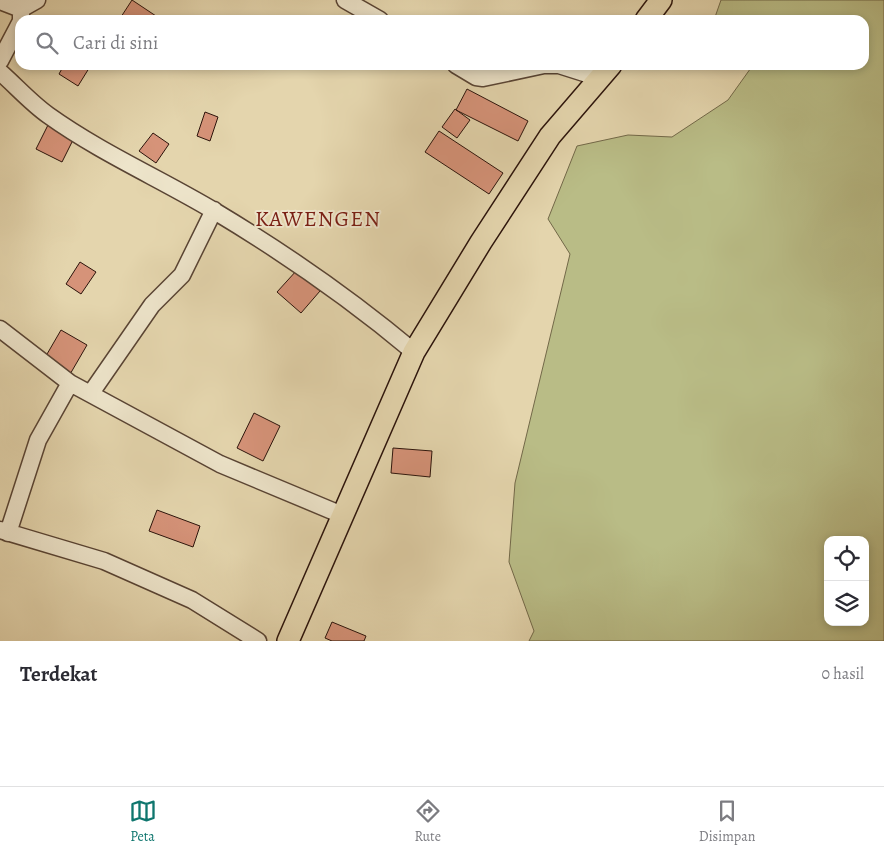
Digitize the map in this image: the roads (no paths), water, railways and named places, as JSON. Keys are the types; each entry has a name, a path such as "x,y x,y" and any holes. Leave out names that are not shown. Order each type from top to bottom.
{"main road":[{"path":"650,15 661,0"},
{"path":"288,641 414,352 481,242 550,136 605,72"}],"street":[{"path":"23,15 37,0"},
{"path":"345,0 371,15"},
{"path":"0,1 18,15"},
{"path":"0,61 15,30"},
{"path":"464,70 476,77 483,78 521,70"},
{"path":"592,70 605,72"},
{"path":"0,72 46,114 158,181 214,210 291,258 365,311 414,352"},
{"path":"91,393 152,305 182,275 214,210"},
{"path":"0,329 70,383 220,464 342,515"},
{"path":"70,383 38,440 4,531 104,561 192,600 258,641"}],"district":[{"name":"KAWENGEN","path":"318,218"}]}
